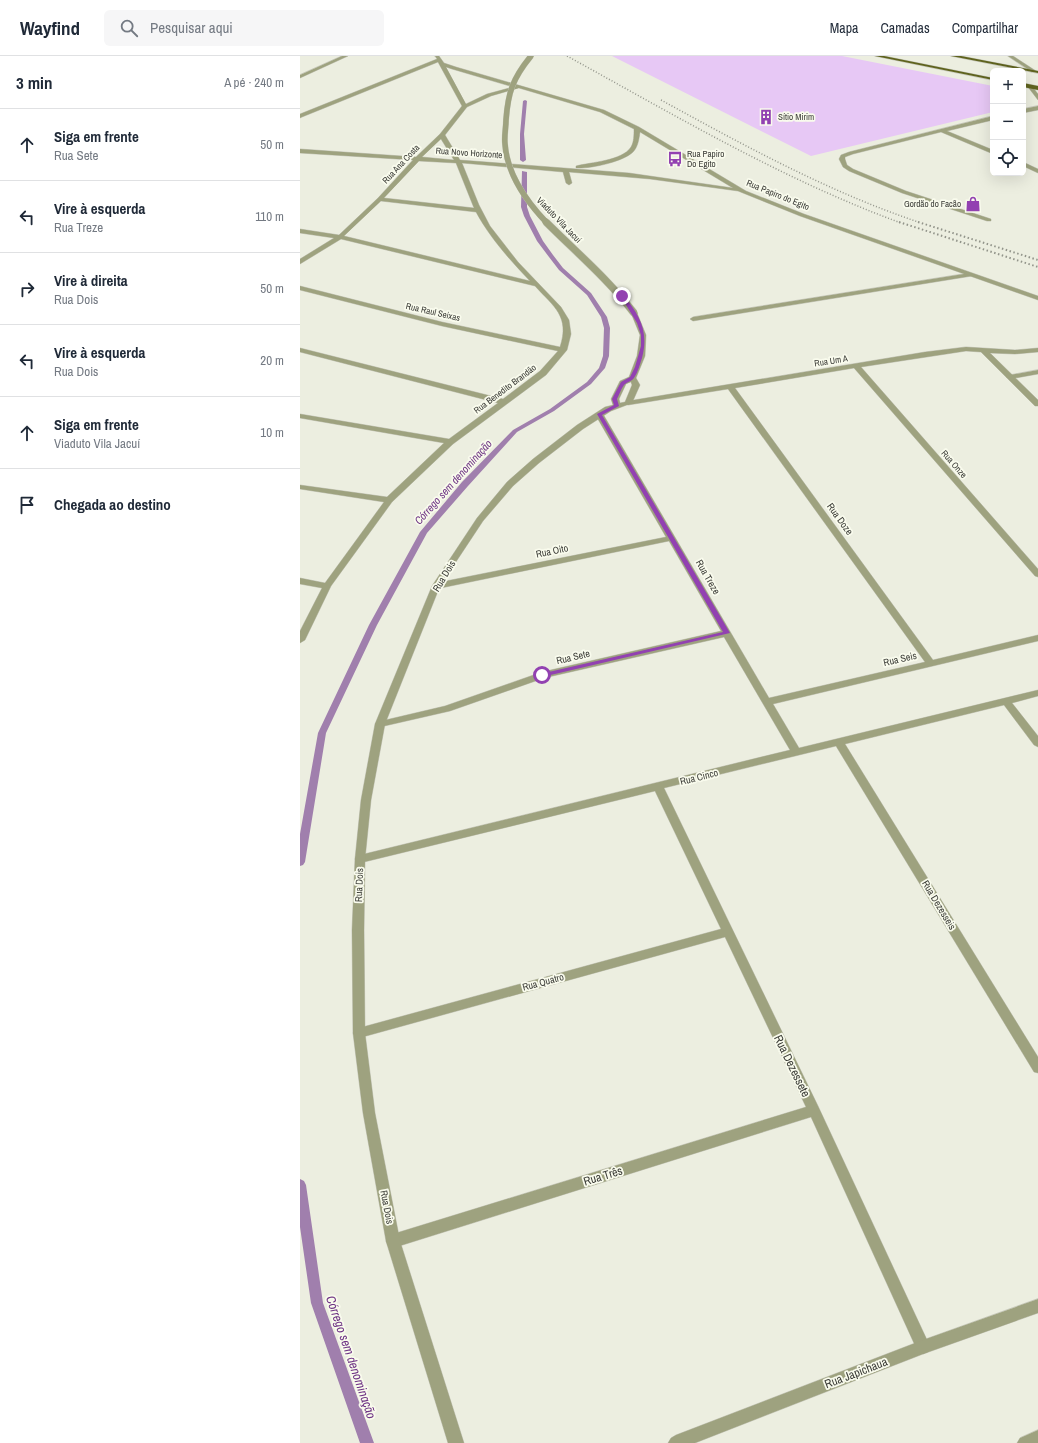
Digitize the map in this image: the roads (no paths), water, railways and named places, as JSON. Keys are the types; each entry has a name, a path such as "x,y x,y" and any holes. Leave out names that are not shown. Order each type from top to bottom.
{"main road":[{"path":"877,56 990,79"},
{"path":"953,56 1036,72"},
{"path":"1026,86 1038,88"}],"street":[{"path":"300,77 346,56"},
{"name":"Viaduto Vila Jacuí","path":"531,56 515,78 509,92 505,142 511,170 517,184 531,205 613,286 634,313 642,329 644,341 641,356 632,378"},
{"path":"1010,56 1036,72"},
{"path":"300,116 439,60 465,106"},
{"name":"Rua Papiro do Egito","path":"439,60 520,87 602,111 637,128 744,192 802,215 1038,298"},
{"name":"Rua Ana Costa","path":"300,262 340,237 380,199 417,158 442,135 465,106 489,95 520,87"},
{"path":"1031,87 1038,98"},
{"path":"1026,110 1038,108"},
{"path":"989,220 912,194 851,170 842,162 842,159 844,156 851,153 990,119"},
{"name":"Rua Novo Horizonte","path":"565,170 609,161 626,155 635,146 637,140 637,128"},
{"path":"943,130 990,151"},
{"name":"Rua Benedito Brandão","path":"300,640 327,586 389,500 450,442 543,373 563,350 568,334 566,320 559,308 499,243 478,210 458,160 442,135"},
{"path":"300,157 302,151"},
{"name":"Rua Novo Horizonte","path":"302,151 458,160 675,180 744,192"},
{"path":"1026,165 1038,171"},
{"path":"565,170 569,183"},
{"path":"380,199 478,210"},
{"path":"300,231 340,237 538,285"},
{"path":"693,319 970,275"},
{"name":"Rua Raul Seixas","path":"300,288 442,324 563,350"},
{"path":"300,350 504,402"},
{"name":"Rua Um A","path":"622,404 953,350 1015,352 1038,350"},
{"path":"984,351 1038,404"},
{"name":"Rua Onze","path":"856,366 1038,574"},
{"path":"1010,377 1038,372"},
{"path":"632,378 636,385 622,404 615,399 623,383 632,378"},
{"name":"Rua Doze","path":"731,387 931,664"},
{"name":"Rua Dois","path":"456,1443 393,1241 369,1113 359,1033 358,930 360,859 366,800 380,724 436,586 480,520 510,484 563,439 599,414 622,404"},
{"name":"Rua Treze","path":"599,414 796,752"},
{"path":"300,416 450,442"},
{"path":"300,487 389,500"},
{"name":"Rua Oito","path":"436,586 672,538"},
{"path":"300,582 327,586"},
{"name":"Rua Sete","path":"380,724 447,709 542,675 727,633"},
{"name":"Rua Seis","path":"767,702 1038,638"},
{"name":"Rua Cinco","path":"360,859 1038,693"},
{"path":"1006,701 1038,743"},
{"name":"Rua Dezesseis","path":"839,742 1038,1068"},
{"name":"Rua Dezessete","path":"658,787 814,1110 923,1347"},
{"name":"Rua Quatro","path":"359,1033 727,932"},
{"name":"Rua Três","path":"393,1241 814,1110"},
{"name":"Rua Japichaua","path":"676,1443 923,1347 1038,1306"},
{"path":"1025,1443 1038,1438"}],"waterway":[{"name":"Córrego sem denominação","path":"523,160 522,134 525,101"},
{"name":"Córrego sem denominação","path":"300,862 322,733 373,625 424,532 465,484 515,431 552,410 589,383 602,368 606,356 607,328 604,317 589,294 561,269 551,256 540,241 527,216 524,207 524,172"},
{"name":"Córrego sem denominação","path":"300,1185 317,1303 367,1443"}],"railway":[{"path":"567,56 731,146 815,187 901,223"},
{"path":"661,100 756,151 820,183 887,211 920,223"},
{"path":"899,222 1038,267"},
{"path":"920,223 1038,260"}],"place":[{"name":"Sítio Mirim","path":"766,117"},
{"name":"Rua Papiro Do Egito","path":"675,159"},
{"name":"Gordão do Facão","path":"973,204"}]}
